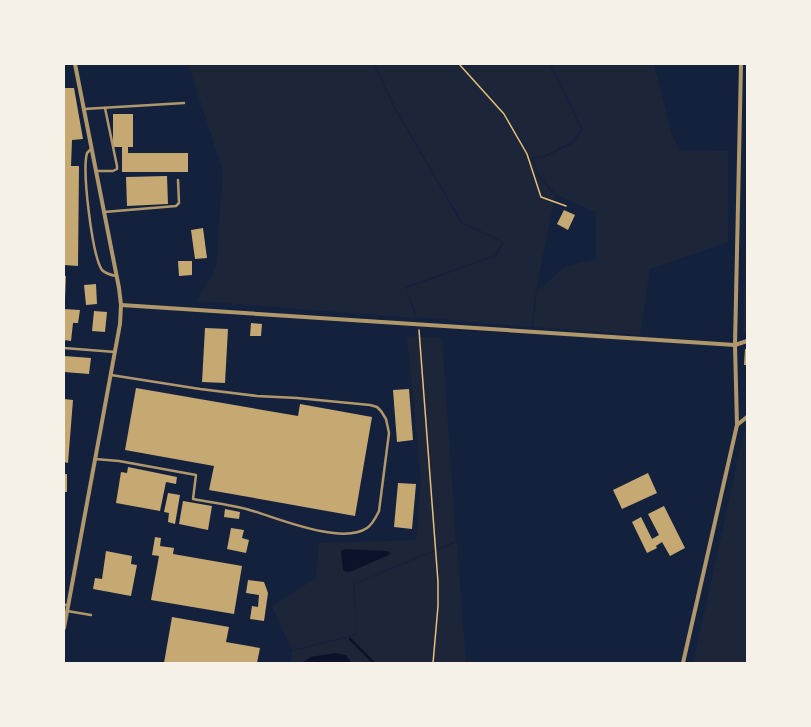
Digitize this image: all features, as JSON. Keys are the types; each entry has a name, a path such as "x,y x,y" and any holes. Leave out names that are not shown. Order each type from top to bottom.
{"street":[{"path":"64,628 67,611 66,605 120,324 121,305 117,276 75,64"},
{"path":"683,663 737,425 735,345 741,64"},
{"path":"121,305 735,345 747,341"},
{"path":"737,425 747,417"}],"lane":[{"path":"84,109 184,103"},
{"path":"96,171 113,171 117,169 105,108"},
{"path":"92,149 87,153 85,165 90,219 98,262 105,273 117,276"},
{"path":"104,212 176,206 179,203 178,180"},
{"path":"64,348 115,352"},
{"path":"95,459 119,461 196,475 193,499 251,510 300,526 346,535 367,528 374,521 379,511 381,500 389,434 386,419 377,407 304,398 257,396 110,375"},
{"path":"67,611 91,615"}],"path":[{"path":"459,64 504,114 527,154 541,197 566,206"},
{"path":"419,324 438,582 438,606 433,663"}],"shaded area":[{"path":"188,64 374,64 393,106 461,223 502,242 495,255 405,287 416,318 197,301 216,268 223,171"},
{"path":"375,64 550,65 581,129 571,142 544,156 531,158 537,175 555,196 536,290 531,327 417,317 406,288 496,256 504,242 462,222 394,105"},
{"path":"551,64 654,64 672,135 680,150 728,151 728,242 650,269 640,335 533,327 537,291 566,266 596,259 596,212 557,195 539,175 533,159 545,157 572,144 583,130"},
{"path":"747,215 747,333 743,334"},
{"path":"407,336 442,338 456,541 353,584 357,634 292,650 272,606 316,578 319,543 416,540 421,481"},
{"path":"747,429 747,663 693,663 744,432"},
{"path":"457,542 466,663 291,663 292,651 357,635 354,584"},
{"path":"344,549 388,551 390,553 389,555 352,571 346,572 343,570 341,551"},
{"path":"335,653 346,655 352,663 301,663 311,657"}],"building":[{"path":"64,88 74,88 83,139 72,140 71,166 79,166 78,266 64,265"},
{"path":"113,114 133,114 133,147 128,147 128,153 188,153 188,172 122,172 122,147 113,147"},
{"path":"167,176 168,204 127,206 126,177"},
{"path":"564,210 575,215 568,230 557,224"},
{"path":"203,228 207,258 195,259 191,230"},
{"path":"178,261 192,261 192,275 179,276"},
{"path":"64,276 66,276 65,299 64,299"},
{"path":"96,284 97,304 86,305 84,285"},
{"path":"64,309 80,310 78,323 73,323 71,341 64,340"},
{"path":"94,311 107,312 105,332 92,331"},
{"path":"251,323 262,324 261,336 250,336"},
{"path":"205,328 228,329 225,383 202,382"},
{"path":"745,349 747,349 747,365 744,365"},
{"path":"64,356 91,358 89,374 64,372"},
{"path":"136,388 298,416 300,404 372,417 355,516 209,490 214,466 125,450"},
{"path":"409,389 413,440 397,442 393,390"},
{"path":"64,399 73,400 68,463 64,462"},
{"path":"128,467 177,477 176,484 166,482 160,511 116,503 121,472 127,473"},
{"path":"648,473 657,493 622,509 613,490"},
{"path":"64,474 67,474 67,492 64,492"},
{"path":"398,483 416,484 412,529 394,527"},
{"path":"168,493 180,495 175,524 168,522 169,513 164,512"},
{"path":"183,501 212,506 208,530 179,524"},
{"path":"664,506 685,548 670,556 662,542 656,546 657,548 647,553 632,522 641,517 652,539 659,535 648,514"},
{"path":"225,509 240,512 239,519 224,517"},
{"path":"231,528 244,530 242,538 249,540 246,553 227,549"},
{"path":"155,537 161,538 160,546 174,548 173,554 242,566 234,614 151,600 159,556 152,555"},
{"path":"106,551 132,556 131,564 137,565 131,596 93,589 95,578 102,579"},
{"path":"248,580 264,582 268,593 264,621 250,619 252,606 258,607 259,595 246,593"},
{"path":"172,617 229,627 226,642 260,648 257,663 164,663"}],"waterway":[{"path":"350,639 374,663"}]}
